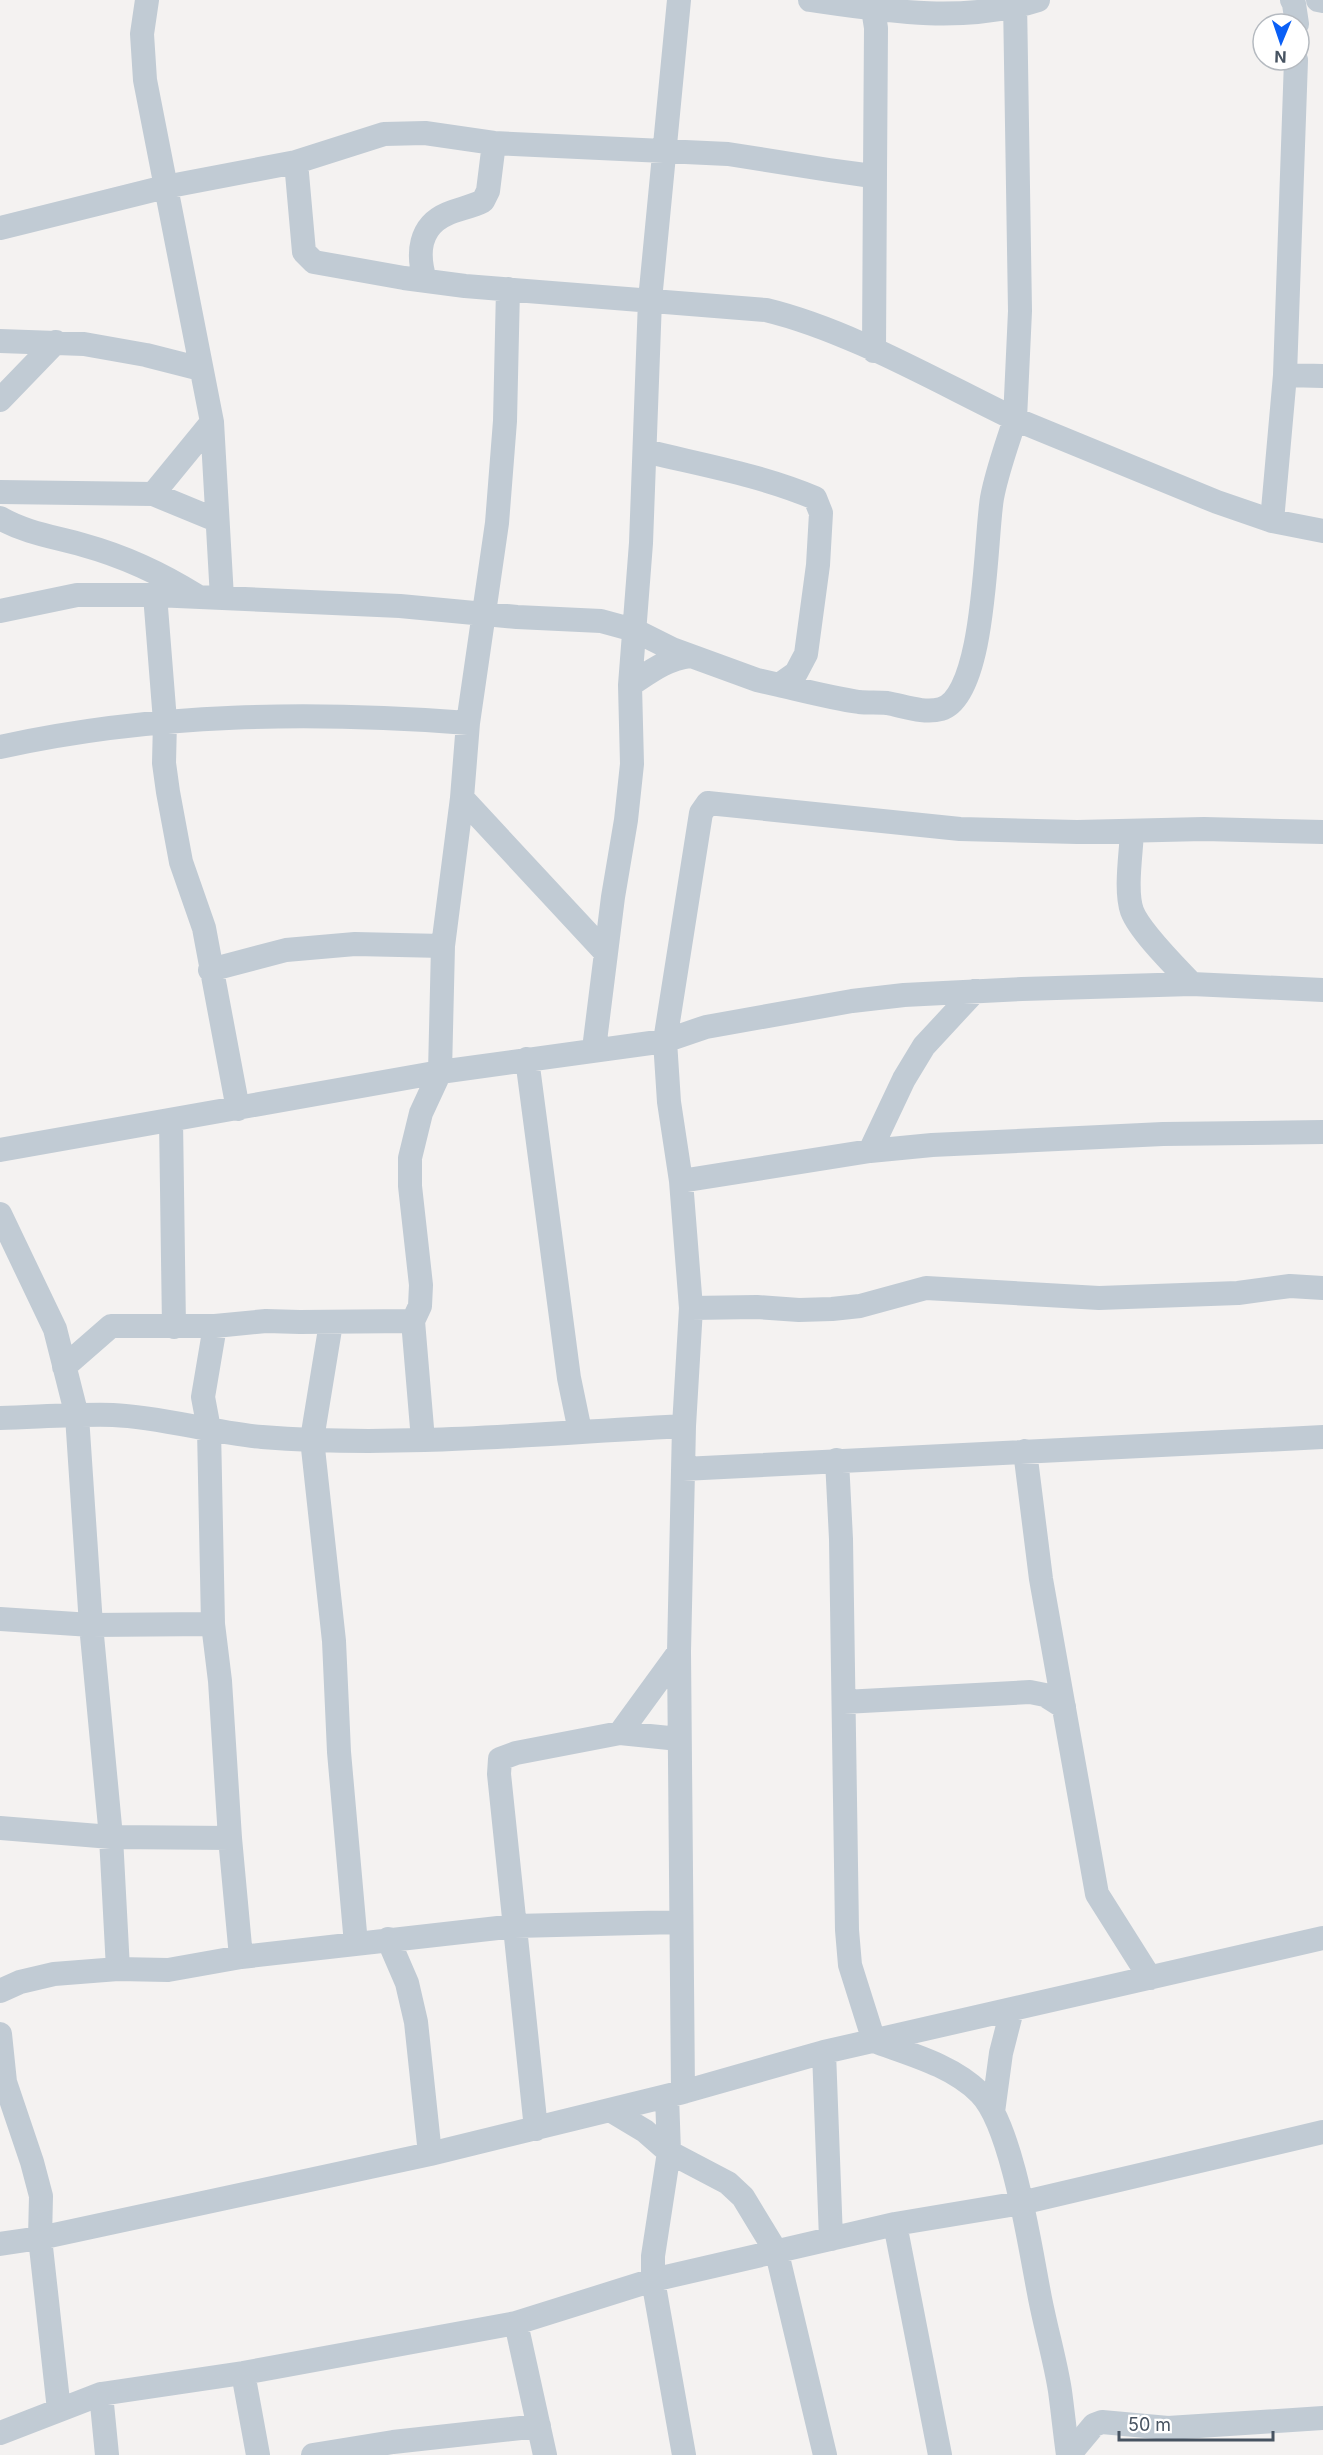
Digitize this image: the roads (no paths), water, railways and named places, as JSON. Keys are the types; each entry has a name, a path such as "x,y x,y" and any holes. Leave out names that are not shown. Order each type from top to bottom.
{"street":[{"path":"147,0 142,34 145,80 212,422 222,598"},
{"path":"594,1049 632,764 630,685 645,451 650,300 680,0"},
{"path":"810,0 910,13 948,6 1015,4 1038,0"},
{"path":"1318,0 1323,1"},
{"path":"0,611 77,595 155,595 400,606 601,621 634,630 690,656 757,680 852,700 880,702 930,711 943,709 953,703 967,678 986,580 992,496 1015,419 1020,289 1015,4"},
{"path":"873,9 876,36 874,351"},
{"path":"1272,521 1285,375 1296,72"},
{"path":"0,228 165,187 296,162 384,134 425,133 494,142 728,154 865,175 875,173"},
{"path":"425,280 419,263 420,246 427,230 445,214 483,201 488,191 494,142"},
{"path":"296,162 304,252 314,262 404,279 766,310 793,317 874,351 1015,419 1217,502 1272,521 1323,531"},
{"path":"423,1440 413,1321 420,1306 422,1285 410,1186 410,1158 421,1113 440,1072 443,946 462,798 468,723 497,523 505,422 508,289"},
{"path":"0,340 84,344 126,351 201,369"},
{"path":"0,400 56,342"},
{"path":"1285,375 1323,376"},
{"path":"153,494 212,422"},
{"path":"645,451 795,489 815,498 821,513 818,565 806,654 796,674 778,685"},
{"path":"0,492 153,494 216,520"},
{"path":"0,518 31,532 84,545 165,576 196,596"},
{"path":"155,595 168,792 182,862 204,928 210,970 238,1109"},
{"path":"630,685 660,664 675,658 690,656"},
{"path":"0,747 67,733 165,721 311,716 402,718 468,723"},
{"path":"462,798 606,953"},
{"path":"684,2455 653,2280 653,2256 669,2152 675,2094 680,1922 679,1652 684,1426 691,1308 681,1181 669,1102 665,1041 701,813 708,803 960,829 1132,832 1204,829 1323,832"},
{"path":"1132,832 1130,883 1132,911 1140,924 1192,984"},
{"path":"210,970 286,950 355,944 443,946"},
{"path":"0,1150 440,1072 665,1041 706,1027 852,1001 975,991 1192,984 1323,990"},
{"path":"870,1150 904,1079 924,1046 975,991"},
{"path":"527,1059 569,1378 580,1431"},
{"path":"171,1120 174,1327"},
{"path":"681,1181 870,1150 932,1144 1163,1134 1323,1132"},
{"path":"0,1214 55,1329 77,1416 92,1625 111,1837 118,1970"},
{"path":"691,1308 832,1309 860,1306 926,1288 1099,1298 1238,1293 1290,1286 1323,1288"},
{"path":"64,1367 111,1326 215,1326 266,1321 331,1323 413,1321"},
{"path":"331,1323 312,1439 334,1641 339,1752 356,1944"},
{"path":"215,1326 203,1396 209,1429 213,1624 220,1681 230,1838 241,1957"},
{"path":"0,1418 114,1415 261,1437 312,1439 423,1440 684,1426"},
{"path":"683,1469 1323,1437"},
{"path":"1025,1451 1041,1579 1097,1894 1108,1915 1122,1930 1150,1978"},
{"path":"837,1460 844,1702 847,1930 850,1965 874,2041"},
{"path":"0,1619 92,1625 213,1624"},
{"path":"620,1733 679,1652"},
{"path":"844,1702 1030,1692 1045,1695 1064,1707"},
{"path":"536,2129 499,1774 500,1759 516,1753 620,1733 679,1739"},
{"path":"0,1828 111,1837 230,1838"},
{"path":"0,1991 20,1982 54,1974 168,1970 241,1957 515,1926 680,1922"},
{"path":"0,2244 40,2238 430,2154 675,2094 824,2052 1323,1938"},
{"path":"388,1940 407,1983 416,2022 430,2154"},
{"path":"993,2112 1001,2053 1012,2010"},
{"path":"0,2034 5,2082 32,2162 40,2196 40,2238 59,2410"},
{"path":"874,2041 935,2064 966,2081 981,2094 993,2112 1021,2203 1060,2390 1068,2455"},
{"path":"824,2052 831,2239"},
{"path":"610,2110 645,2131 669,2152 728,2183 743,2197 777,2253 825,2455"},
{"path":"0,2433 101,2394 243,2373 516,2323 653,2280 896,2224 1021,2203 1323,2132"},
{"path":"896,2224 940,2455"},
{"path":"516,2323 545,2455"},
{"path":"243,2373 258,2455"},
{"path":"101,2394 107,2455"},
{"path":"1068,2455 1095,2425 1102,2422 1168,2428 1323,2418"},
{"path":"313,2455 393,2442 539,2426"}]}
